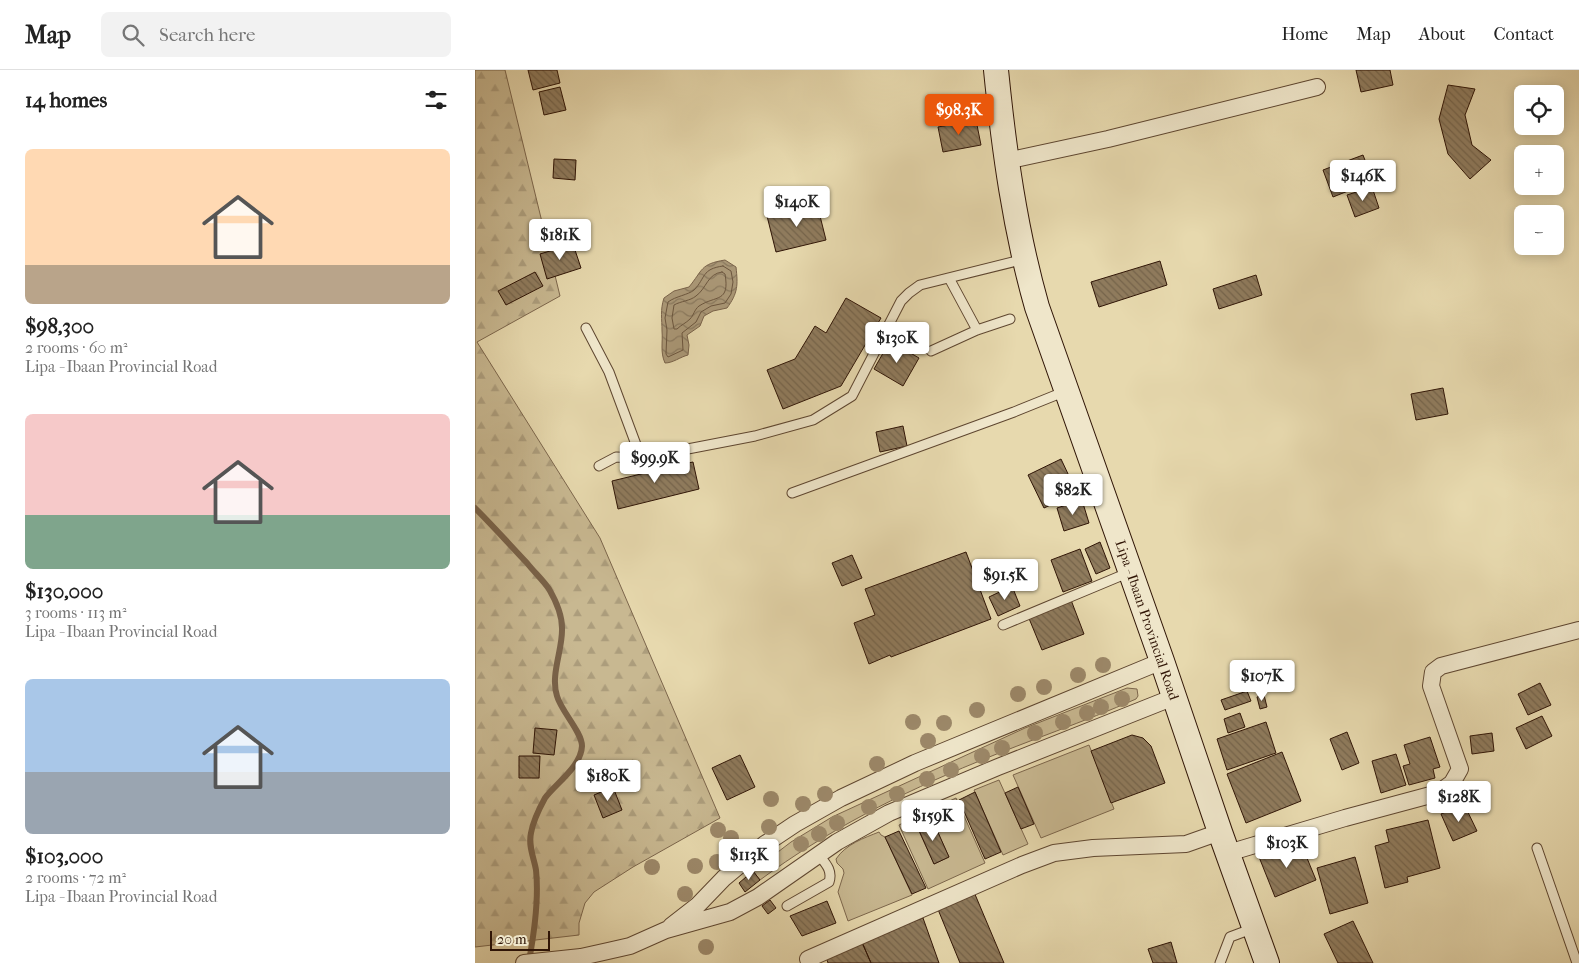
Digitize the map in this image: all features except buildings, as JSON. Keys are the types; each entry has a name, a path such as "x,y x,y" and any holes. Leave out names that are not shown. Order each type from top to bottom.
{"main road":[{"name":"Lipa - Ibaan Provincial Road","path":"996,70 1006,161 1025,259 1045,331 1267,963"}],"street":[{"path":"1006,161 1108,139 1317,87"},
{"path":"808,959 1022,865 1054,853 1093,848 1224,843 1345,818 1438,793 1452,783 1460,769 1431,686 1433,672 1441,666 1579,630"},
{"path":"666,930 698,905 724,878 758,850 795,824 841,798 915,763 1162,661"},
{"path":"524,963 581,957 630,946 666,930 712,918 741,907 818,854 889,813 997,767 1174,698"}],"lane":[{"path":"599,466 616,457 641,458 755,436 813,420 852,396 901,301 909,293 920,286 1025,259"},
{"path":"949,278 977,330"},
{"path":"931,351 977,330 1010,319"},
{"path":"586,328 609,372 641,458"},
{"path":"792,493 1014,412 1066,391"},
{"path":"1003,625 1130,572"},
{"path":"1537,848 1577,963"},
{"path":"787,906 829,882 830,871 818,854"},
{"path":"1220,963 1230,937 1254,928"}],"green space":[{"path":"475,70 505,70 560,296 477,342 600,538 720,818 633,867 594,892 585,903 579,923 579,935 475,947"},
{"path":"1127,688 1137,689 1138,696 1136,699 977,762 892,800 811,845 760,880 753,871 791,842 832,817 1025,728"},
{"path":"1089,745 1114,809 1041,838 1013,775"},
{"path":"999,780 1028,844 1003,855 974,790"},
{"path":"956,798 985,863 928,889 899,825 913,818 934,864 949,857 928,811"},
{"path":"879,832 885,837 912,895 848,921 838,892 844,873 836,859 850,845"}],"water":[{"path":"725,260 736,267 736,289 731,303 727,308 713,311 704,316 700,326 687,335 688,355 665,363 662,347 664,298 674,291 689,287 706,266"}],"waterway":[{"path":"475,508 544,582 556,603 561,618 562,636 555,688 559,702 579,734 582,746 581,754 577,761 567,775 545,798 532,829 530,843 536,870 537,892 529,961"}]}
